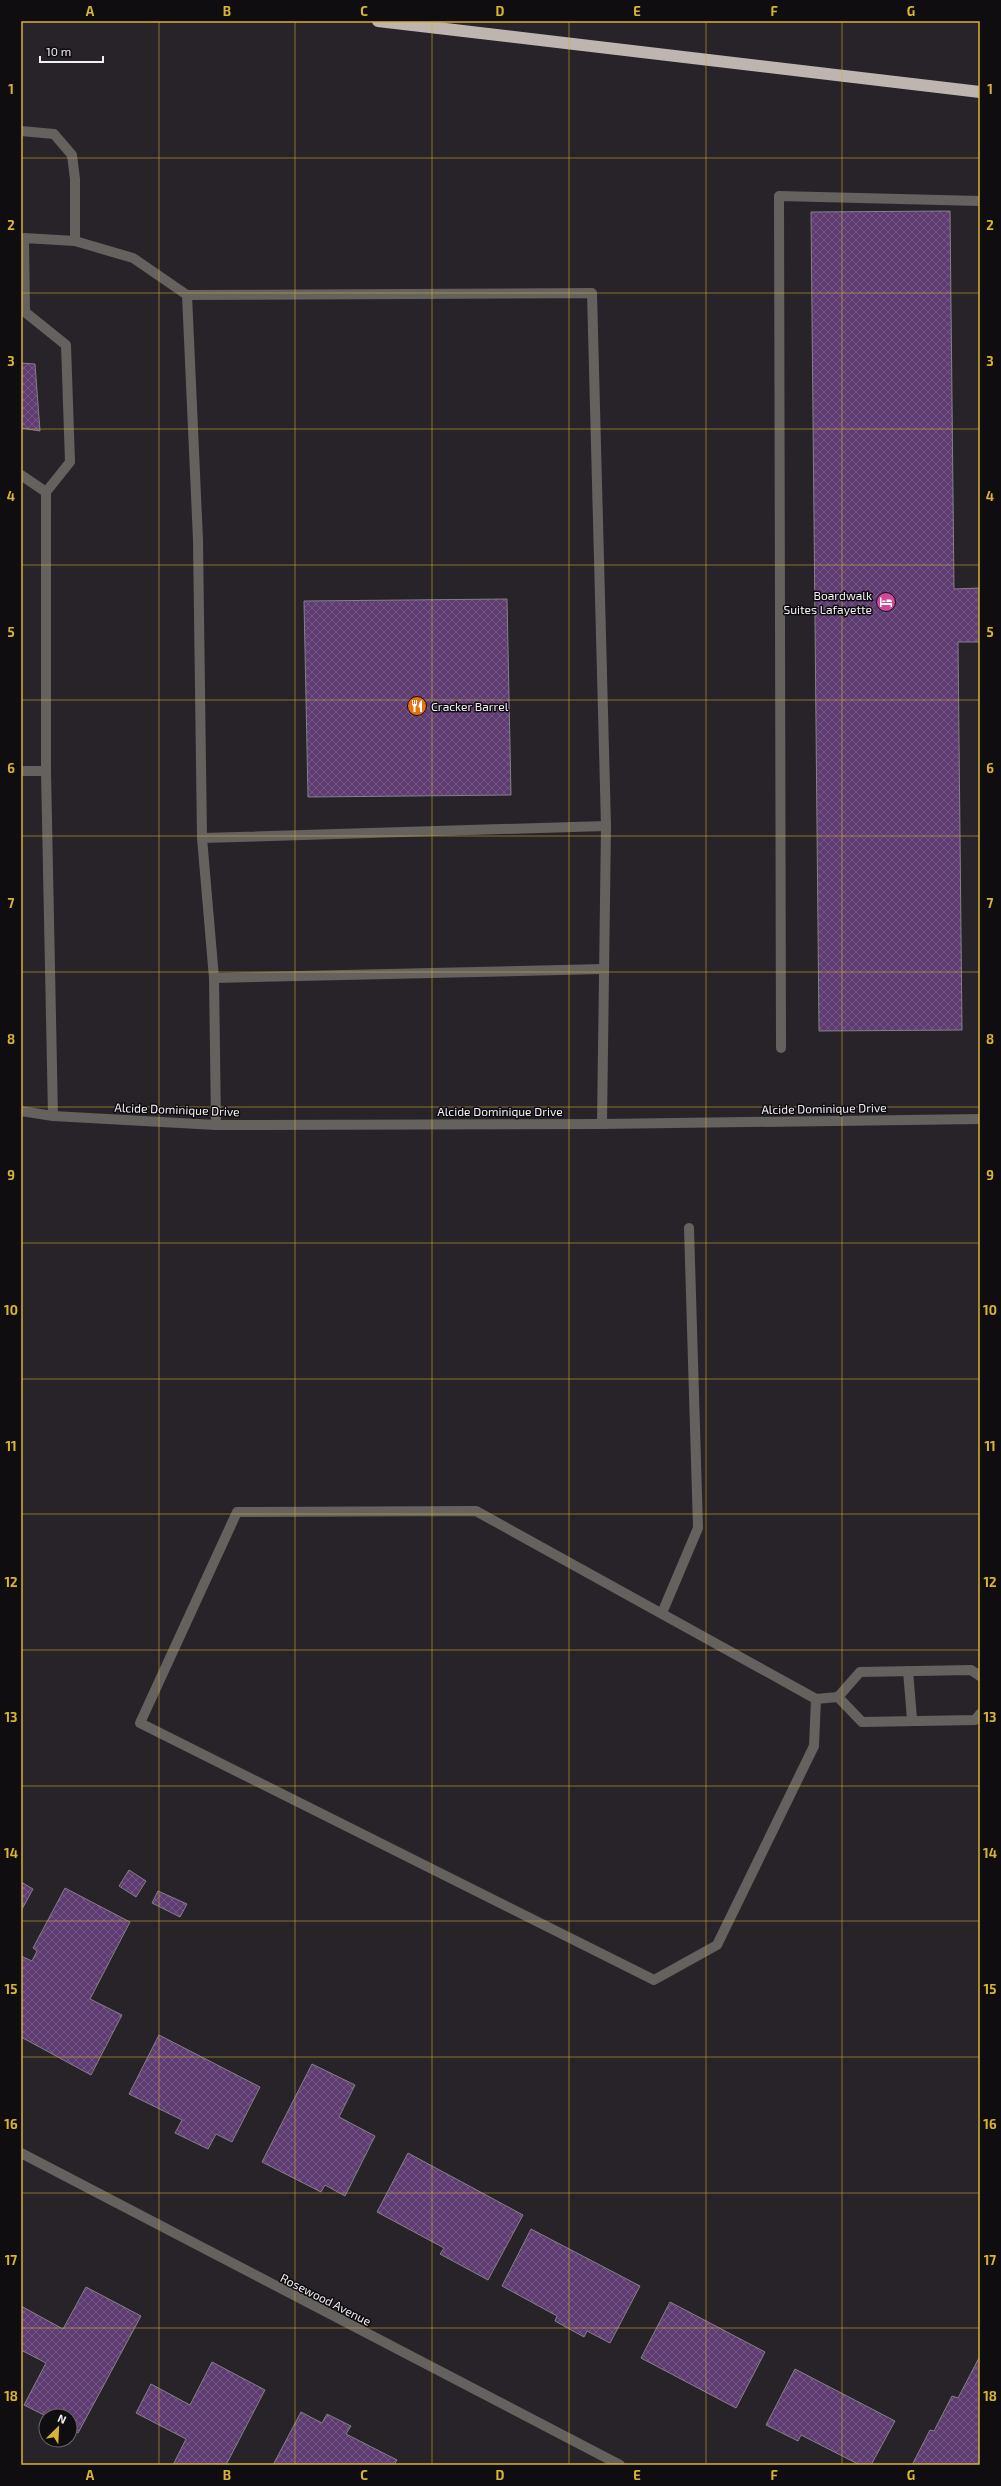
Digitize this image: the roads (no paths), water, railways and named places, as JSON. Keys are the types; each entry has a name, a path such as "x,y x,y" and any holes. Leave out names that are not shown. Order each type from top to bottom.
{"highway":[{"path":"378,21 980,92"}],"street":[{"path":"21,131 54,134 72,155 75,178 75,241"},
{"path":"781,1048 779,196 980,201"},
{"path":"53,1116 46,771 46,492 70,462 66,345 23,316 22,238 75,241 133,258 187,295 592,293 606,826 602,1124"},
{"path":"187,295 198,540 202,838 214,978 216,1125"},
{"path":"21,475 46,492"},
{"path":"21,771 46,771"},
{"path":"202,838 606,826"},
{"path":"214,978 604,969"},
{"name":"Alcide Dominique Drive","path":"21,1111 53,1116 216,1125 602,1124 980,1119"},
{"path":"662,1613 698,1528 690,1228"},
{"path":"816,1699 814,1746 717,1945 654,1980 140,1723 237,1512 476,1511 816,1699 838,1697 860,1672 971,1670 980,1676"},
{"path":"908,1671 912,1720"},
{"path":"838,1697 862,1722 975,1720 980,1714"},
{"name":"Rosewood Avenue","path":"21,2153 620,2465"}],"place":[{"name":"Boardwalk Suites Lafayette","path":"886,602"},
{"name":"Cracker Barrel","path":"417,706"}]}
